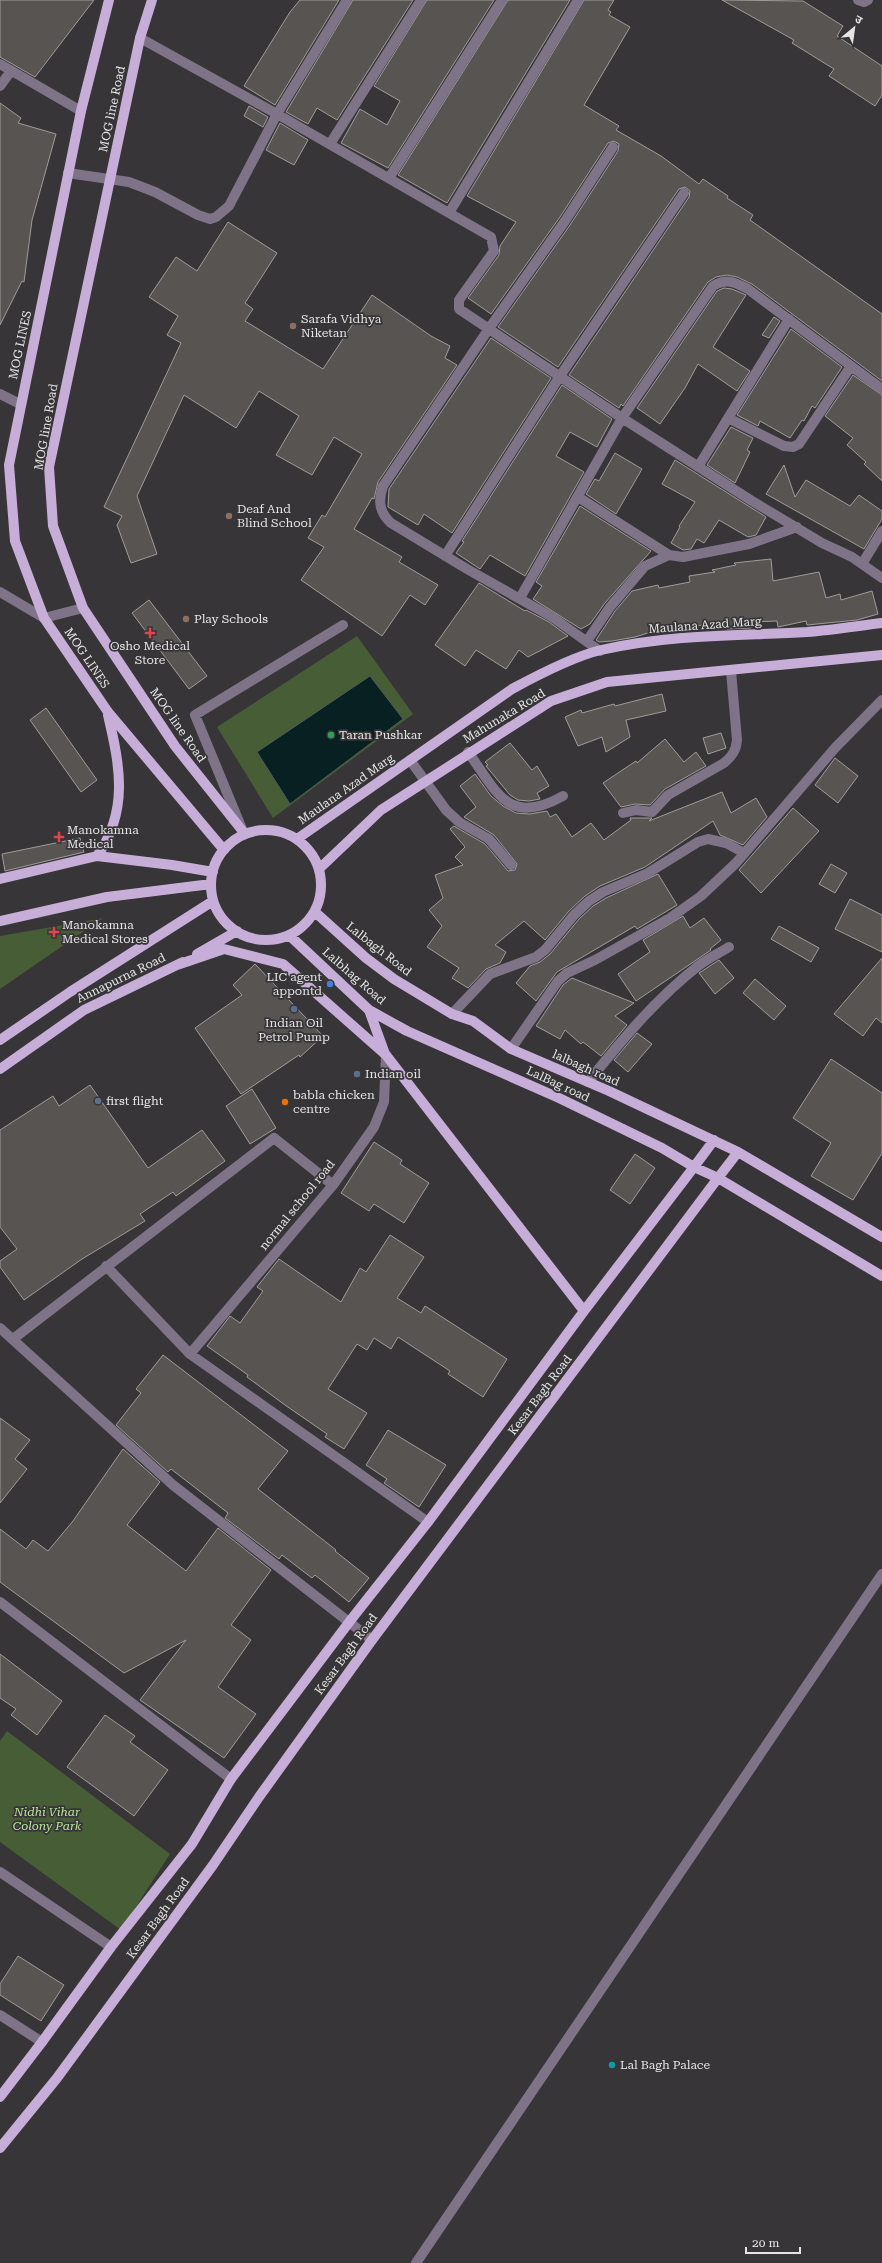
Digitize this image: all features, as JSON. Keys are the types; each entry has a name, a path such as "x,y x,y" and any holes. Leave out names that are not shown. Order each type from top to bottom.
{"main road":[{"name":"MOG line Road","path":"152,0 140,38 49,466 53,526 83,608 175,746 245,834"},
{"name":"MOG LINES","path":"107,1 81,111 20,404 9,465 15,541 44,618 108,712 224,850"},
{"name":"Maulana Azad Marg","path":"297,839 512,689 532,678 600,651 654,640 712,634 807,632 882,623"},
{"name":"Mahunaka Road","path":"319,869 381,810 468,752 551,701 607,682 882,655"},
{"path":"97,856 108,841 118,808 120,790 117,752 108,712"},
{"path":"262,830 280,832 297,839 310,852 319,869 322,884 320,898 315,912 304,926 289,935 271,940 253,938 237,931 227,922 213,902 211,884 213,872 224,850 245,834 262,830"},
{"path":"0,879 97,856 172,864 213,872"},
{"path":"0,921 107,897 211,884"},
{"name":"Annapurna Road","path":"0,1040 70,992 213,902"},
{"name":"Lalbagh Road","path":"315,912 366,958 394,979 452,1014"},
{"name":"Annapurna Road","path":"0,1069 84,1010 177,965 237,931"},
{"name":"Lalbhag Road","path":"289,935 369,1010 407,1031"},
{"path":"177,965 224,949 283,964 386,1056 584,1311"},
{"path":"369,1010 386,1056"},
{"name":"lalbagh road","path":"452,1014 473,1021 512,1049 588,1082 738,1152"},
{"name":"LalBag road","path":"407,1031 559,1098 662,1148 694,1167 718,1178"},
{"name":"Kesar Bagh Road","path":"0,2097 111,1948 192,1844 231,1779 350,1621 428,1522 584,1311 714,1140"},
{"path":"738,1152 882,1237"},
{"name":"Kesar Bagh Road","path":"0,2148 62,2072 213,1865 258,1797 372,1640 738,1152"},
{"path":"718,1178 882,1276"}],"street":[{"path":"68,173 139,185 198,215 210,219 216,218 230,206 277,114 347,0"},
{"path":"330,144 421,0"},
{"path":"389,178 502,0"},
{"path":"450,213 578,0"},
{"path":"858,0 864,2 868,0"},
{"path":"140,38 330,144 490,237 494,251 459,300 459,309 488,330 698,467 797,527 862,564 882,578"},
{"path":"0,64 81,111"},
{"path":"0,86 11,71"},
{"path":"600,651 587,640 520,598 445,556 391,523 382,515 380,494 488,330 566,221 613,147"},
{"path":"445,556 560,376 684,193"},
{"path":"520,598 622,418 713,286 722,280 730,280 748,290 882,389"},
{"path":"698,467 789,319"},
{"path":"728,418 784,446 793,447 799,444 851,366"},
{"path":"0,394 20,404"},
{"path":"578,497 668,556"},
{"path":"587,640 629,582 645,566 668,556 683,557 749,544 797,527"},
{"path":"862,564 882,531"},
{"path":"0,592 44,618 83,608"},
{"path":"245,834 194,715 343,625"},
{"path":"624,813 636,810 652,812 668,795 732,756 736,748 737,740 731,671"},
{"path":"512,1049 558,981 567,973 595,960 684,909 701,896 744,854 835,748 882,700"},
{"path":"468,752 502,798 513,806 522,808 544,806 562,796"},
{"path":"410,760 446,810 459,822 489,839 511,865"},
{"path":"452,1014 490,974 527,961 540,954 574,915 589,901 603,892 648,873 698,842 708,839 726,843 744,854"},
{"path":"588,1082 621,1041 665,996 699,966 729,947"},
{"name":"normal school road","path":"190,1354 333,1185 374,1127 384,1102 386,1056"},
{"path":"12,1339 60,1305 106,1266 274,1138 333,1185"},
{"path":"106,1266 190,1354 428,1522"},
{"path":"0,1328 173,1485 300,1586 350,1621 372,1640"},
{"path":"416,2263 882,1574"},
{"path":"0,1602 231,1779"},
{"path":"0,1872 111,1948"},
{"path":"0,2015 42,2042"}],"green space":[{"path":"357,636 413,714 273,818 217,727"},
{"path":"103,918 0,989 0,936"},
{"name":"Nidhi Vihar Colony Park","path":"7,1731 170,1854 121,1930 0,1842 0,1741"}],"water":[{"name":"Taran Pushkar","path":"370,676 403,719 290,804 257,752"}],"building":[{"path":"0,0 94,0 35,77 0,57"},
{"path":"300,0 339,0 275,105 244,86 290,12"},
{"path":"353,0 413,0 337,120 317,108 308,124 286,112"},
{"path":"427,0 494,0 388,168 341,143 360,109 387,125 400,101 374,86"},
{"path":"508,0 570,0 447,203 398,175"},
{"path":"584,0 614,0 608,10 611,12 609,15 630,27 584,105 619,126 616,130 661,156 699,184 703,179 728,196 727,198 753,215 750,220 882,314 882,381 752,284 737,277 727,275 716,277 708,282 623,406 621,404 619,408 569,375 689,197 690,191 685,187 679,189 558,367 498,327 570,225 618,151 619,144 614,141 608,143 560,217 491,314 468,298 499,255 500,246 516,222 467,196"},
{"path":"722,0 803,1 843,26 837,36 882,66 882,95 875,106 829,76 834,69 792,43 794,40"},
{"path":"0,103 21,118 18,123 56,134 32,220 24,282 22,281 0,325"},
{"path":"249,106 268,117 263,127 244,116"},
{"path":"280,123 308,140 294,165 266,150"},
{"path":"228,222 277,253 245,303 253,309 245,321 323,369 372,295 431,336 450,346 445,358 457,365 378,482 374,499 372,498 354,529 402,557 399,562 438,585 425,605 410,595 382,636 301,580 324,547 308,538 322,515 325,517 362,454 334,437 312,475 276,455 299,416 259,391 236,428 184,395 137,496 157,554 131,563 117,525 122,516 104,507 181,343 167,335 178,316 149,297 176,257 197,271"},
{"path":"724,288 732,289 746,295 713,347 750,371 737,391 698,364 685,388 660,424 637,408 717,291"},
{"path":"774,317 780,321 769,338 762,335"},
{"path":"791,329 842,367 815,408 812,406 804,421 802,420 790,438 760,421 758,426 737,415"},
{"path":"491,338 551,378 452,533 424,514 418,525 388,507 389,489"},
{"path":"853,375 882,395 882,481 864,464 866,462 847,445 853,438 825,416"},
{"path":"562,385 612,419 597,447 570,432 556,456 584,472 525,576 490,555 480,569 456,553 464,542 462,541"},
{"path":"731,427 753,438 747,450 750,452 735,483 707,465"},
{"path":"615,453 642,469 616,514 586,494 595,479 599,481"},
{"path":"675,460 766,517 756,535 748,537 719,520 704,543 697,539 691,549 683,550 671,543 680,527 679,526 695,502 662,484"},
{"path":"784,465 795,497 806,480 850,506 859,495 882,511 882,519 864,549 766,494"},
{"path":"580,506 651,551 605,603 590,624 581,629 533,599 542,586 536,582"},
{"path":"771,559 773,581 819,572 826,598 840,594 841,600 872,591 878,614 857,620 807,625 806,621 778,627 777,621 750,622 751,628 727,629 726,624 667,627 635,637 599,642 596,640 615,611 632,591 658,585 659,588 690,582 689,576 715,572 712,570 736,565 734,563"},
{"path":"479,583 525,611 526,610 549,622 568,636 528,657 519,650 506,669 476,650 465,666 435,645"},
{"path":"149,600 207,676 189,689 132,613"},
{"path":"662,694 666,711 626,720 630,737 606,752 602,737 578,746 565,717 581,710 582,713 614,704 615,706"},
{"path":"46,708 97,780 81,792 30,720"},
{"path":"721,733 726,748 708,754 703,738"},
{"path":"665,739 684,762 696,752 706,766 665,789 650,805 635,804 621,807 603,783 636,761 637,763"},
{"path":"510,743 532,770 537,766 549,786 537,793 540,799 529,801 518,800 510,795 486,766 488,765 485,762"},
{"path":"835,758 858,776 838,803 815,785"},
{"path":"475,774 491,796 503,806 516,813 530,814 547,811 550,817 556,814 572,837 591,823 604,840 631,820 630,818 652,818 649,821 722,792 731,813 756,798 767,817 743,845 720,835 713,821 645,867 600,886 585,896 569,911 545,940 524,921 495,945 506,952 500,963 486,969 468,988 452,978 459,968 427,947 442,926 429,910 443,898 435,875 463,865 455,857 465,847 450,829 454,826 485,844 508,871 515,870 517,864 494,835 464,817 476,807 460,786"},
{"path":"793,808 819,831 761,893 739,870"},
{"path":"80,838 84,852 5,871 2,854"},
{"path":"831,864 847,873 835,893 819,884"},
{"path":"658,874 677,905 637,929 635,926 557,972 536,1001 516,983 530,966 540,962 550,954 579,919 593,906 606,898"},
{"path":"850,899 882,915 882,952 835,929"},
{"path":"683,916 690,928 704,918 721,940 710,949 711,950 636,1001 618,974 650,952 643,940"},
{"path":"779,926 819,948 811,962 771,939"},
{"path":"882,958 882,1023 876,1018 863,1036 834,1014"},
{"path":"719,960 734,978 715,994 699,973"},
{"path":"255,964 323,1036 300,1057 299,1055 241,1094 195,1028 242,995 233,985"},
{"path":"572,978 634,1003 615,1016 627,1025 601,1056 583,1042 581,1044 565,1030 560,1039 536,1026 563,985"},
{"path":"755,979 786,1006 774,1020 743,993"},
{"path":"637,1033 652,1044 628,1072 614,1060"},
{"path":"831,1059 882,1093 882,1153 853,1200 811,1176 831,1143 793,1118"},
{"path":"90,1085 148,1168 202,1130 225,1161 176,1196 173,1192 140,1214 145,1221 82,1259 24,1300 0,1267 0,1261 17,1249 0,1227 0,1130 53,1096 59,1106"},
{"path":"252,1089 276,1128 250,1144 226,1106"},
{"path":"374,1142 402,1160 400,1164 429,1183 404,1223 374,1204 369,1211 341,1193"},
{"path":"635,1154 655,1168 630,1204 610,1190"},
{"path":"390,1235 424,1257 397,1298 421,1313 425,1306 507,1359 483,1397 448,1374 450,1371 398,1337 391,1349 374,1338 367,1350 357,1344 328,1389 367,1413 344,1449 325,1437 327,1434 285,1405 247,1377 248,1375 207,1346 230,1316 240,1323 263,1291 257,1287 279,1259 341,1302 360,1268 366,1272"},
{"path":"163,1355 288,1451 258,1489 336,1550 335,1551 369,1578 349,1602 315,1575 312,1578 282,1555 279,1559 225,1518 228,1513 171,1469 168,1472 116,1425 141,1393 136,1389"},
{"path":"0,1418 30,1440 15,1459 27,1469 0,1503"},
{"path":"388,1430 446,1465 419,1507 384,1483 387,1479 366,1465"},
{"path":"123,1449 160,1482 127,1525 186,1571 218,1528 271,1570 231,1625 251,1640 218,1687 256,1714 224,1758 140,1700 186,1640 124,1673 0,1582 0,1529 26,1549 33,1540 48,1551 73,1521"},
{"path":"0,1654 62,1701 37,1735 11,1715 16,1709 0,1698"},
{"path":"105,1715 135,1736 130,1742 168,1770 134,1816 67,1767"},
{"path":"18,1956 64,1985 41,2021 0,1995 0,1984"}],"place":[{"name":"Sarafa Vidhya Niketan","path":"293,326"},
{"name":"Deaf And Blind School","path":"229,516"},
{"name":"Play Schools","path":"186,619"},
{"name":"Osho Medical Store","path":"150,633"},
{"name":"Taran Pushkar","path":"331,735"},
{"name":"Manokamna Medical","path":"59,837"},
{"name":"Manokamna Medical Stores","path":"54,932"},
{"name":"LIC agent appontd","path":"330,984"},
{"name":"Indian Oil Petrol Pump","path":"294,1009"},
{"name":"Indian oil","path":"357,1074"},
{"name":"first flight","path":"98,1101"},
{"name":"babla chicken centre","path":"285,1102"},
{"name":"Lal Bagh Palace","path":"612,2065"}]}
